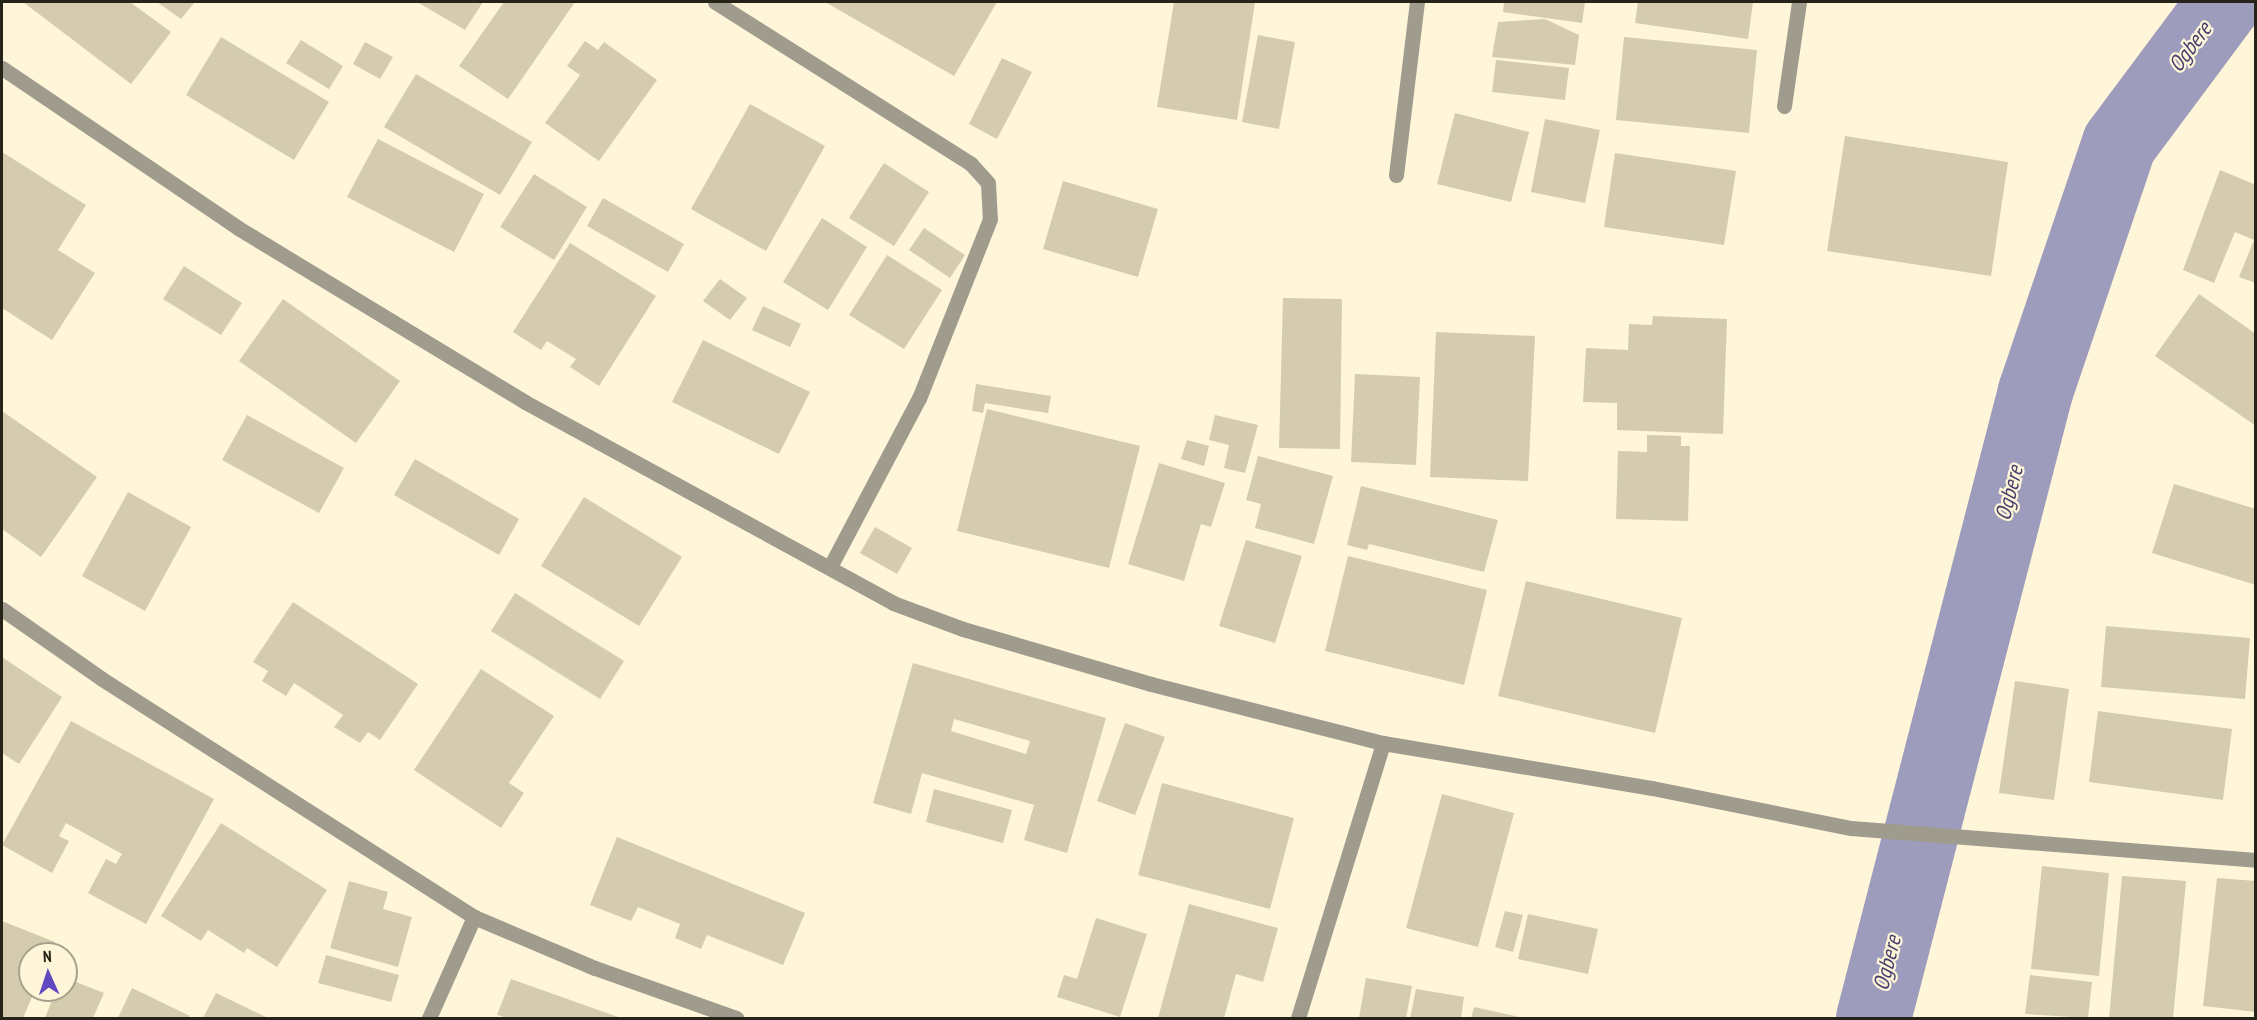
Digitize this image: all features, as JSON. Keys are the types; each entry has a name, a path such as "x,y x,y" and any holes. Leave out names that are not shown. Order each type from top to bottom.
{"street":[{"path":"715,2 971,164 988,183 990,219 919,398 830,567"},
{"path":"1396,175 1417,2"},
{"path":"1784,106 1799,2"},
{"path":"2,68 238,228 525,402 893,603 963,630 1151,684 1383,742 1652,788 1851,828 2256,860"},
{"path":"2,609 102,679 474,917 594,968 736,1018"},
{"path":"1298,1018 1383,742"},
{"path":"429,1018 474,917"}],"building":[{"path":"23,2 130,2 171,32 131,84"},
{"path":"157,2 195,2 181,19"},
{"path":"417,2 483,2 465,30"},
{"path":"504,2 575,2 508,99 459,66"},
{"path":"825,2 997,2 954,76"},
{"path":"1174,2 1255,2 1237,120 1157,107"},
{"path":"1504,2 1585,2 1582,23 1503,12"},
{"path":"1638,2 1753,2 1748,39 1635,23"},
{"path":"1545,19 1579,35 1575,65 1492,57 1498,22"},
{"path":"1258,35 1295,42 1279,129 1242,122"},
{"path":"221,37 329,102 294,160 186,95"},
{"path":"1624,37 1757,50 1749,133 1616,120"},
{"path":"301,40 343,66 329,89 286,63"},
{"path":"585,41 598,50 604,42 657,80 599,161 545,123 580,75 567,66"},
{"path":"365,42 393,57 380,79 353,64"},
{"path":"1002,58 1032,72 997,139 969,124"},
{"path":"1496,60 1569,68 1565,100 1492,92"},
{"path":"416,74 532,142 500,195 384,127"},
{"path":"750,104 825,146 766,251 691,209"},
{"path":"1455,113 1529,132 1511,202 1437,184"},
{"path":"1545,119 1600,130 1585,203 1531,192"},
{"path":"1845,136 2008,162 1991,276 1827,251"},
{"path":"378,139 484,194 454,252 347,197"},
{"path":"2,152 86,205 58,250 95,273 52,340 2,308"},
{"path":"1615,153 1736,171 1724,245 1604,227"},
{"path":"884,163 929,192 894,246 849,218"},
{"path":"2220,170 2256,185 2256,283 2239,277 2254,240 2235,232 2214,283 2183,270"},
{"path":"534,174 587,207 554,260 500,227"},
{"path":"1063,181 1158,209 1138,277 1043,249"},
{"path":"603,198 684,244 668,272 587,226"},
{"path":"822,218 867,247 828,310 783,282"},
{"path":"924,228 965,255 950,278 909,250"},
{"path":"570,243 656,296 599,386 570,367 576,359 547,341 541,350 513,332"},
{"path":"887,255 942,290 904,349 849,315"},
{"path":"184,266 242,303 221,335 163,299"},
{"path":"720,279 747,298 730,320 703,301"},
{"path":"2199,294 2256,334 2256,426 2155,356"},
{"path":"1283,298 1342,299 1340,449 1279,448"},
{"path":"283,299 400,381 356,443 239,361"},
{"path":"763,306 801,324 790,347 752,330"},
{"path":"1653,316 1727,319 1723,434 1617,430 1617,403 1583,402 1586,348 1628,350 1629,324 1652,325"},
{"path":"1436,332 1535,336 1528,481 1430,477"},
{"path":"703,340 810,392 779,454 672,402"},
{"path":"1355,374 1420,377 1416,465 1351,462"},
{"path":"976,384 1051,396 1048,413 985,403 983,413 972,411"},
{"path":"987,409 1140,446 1109,568 957,531"},
{"path":"2,411 97,477 41,557 2,529"},
{"path":"247,415 344,468 319,513 222,460"},
{"path":"1215,415 1258,425 1245,473 1224,468 1229,445 1209,440"},
{"path":"1647,435 1681,436 1681,446 1690,446 1688,521 1616,519 1618,451 1647,452"},
{"path":"1187,440 1209,446 1204,466 1181,459"},
{"path":"1258,456 1333,476 1314,544 1255,528 1261,504 1246,500"},
{"path":"415,459 519,519 499,555 394,495"},
{"path":"1159,463 1225,483 1211,527 1201,524 1184,581 1128,564"},
{"path":"2174,484 2256,509 2256,585 2152,553"},
{"path":"1361,486 1498,520 1484,572 1369,544 1367,550 1347,545"},
{"path":"128,492 191,527 145,611 82,576"},
{"path":"584,497 682,557 639,626 541,566"},
{"path":"875,527 912,548 897,574 860,553"},
{"path":"1246,540 1302,556 1275,643 1219,626"},
{"path":"1348,556 1487,590 1464,685 1325,651"},
{"path":"1526,581 1682,618 1655,733 1498,696"},
{"path":"515,593 624,661 600,699 491,631"},
{"path":"293,602 418,684 380,740 368,732 360,743 334,727 343,715 294,683 286,696 262,681 268,671 253,662"},
{"path":"2106,626 2250,638 2245,699 2101,687"},
{"path":"2,657 62,697 19,764 2,753"},
{"path":"913,663 1106,718 1067,853 1024,840 1034,805 922,773 911,814 873,803","holes":["954,719 1030,741 1026,754 951,731"]},
{"path":"481,669 554,716 509,783 524,793 501,828 414,770"},
{"path":"2015,681 2069,689 2054,800 1999,793"},
{"path":"2098,711 2232,729 2223,800 2089,782"},
{"path":"71,721 214,799 146,924 88,893 106,859 116,864 122,854 66,823 59,836 69,841 52,873 2,845"},
{"path":"1125,723 1165,737 1135,815 1097,801"},
{"path":"1162,783 1294,818 1270,909 1138,875"},
{"path":"934,789 1012,810 1003,843 926,822"},
{"path":"1442,794 1514,813 1478,947 1406,928"},
{"path":"221,823 327,890 277,967 247,948 244,953 208,930 201,941 161,916"},
{"path":"617,837 805,913 783,965 707,935 701,949 675,938 680,924 638,907 631,921 590,905"},
{"path":"2042,866 2109,873 2099,976 2031,969"},
{"path":"2122,876 2186,881 2173,1018 2109,1018"},
{"path":"2217,878 2256,881 2256,1012 2203,1006"},
{"path":"349,881 388,892 383,909 412,917 398,967 330,948"},
{"path":"1189,904 1278,928 1263,982 1236,974 1224,1018 1158,1018"},
{"path":"1505,911 1523,915 1513,952 1495,947"},
{"path":"1528,914 1598,929 1588,974 1518,959"},
{"path":"1096,918 1147,934 1120,1017 1057,997 1064,975 1077,979"},
{"path":"2,921 55,942 18,942 18,1002 30,1002 23,1018 2,1018"},
{"path":"326,955 399,975 391,1002 318,983"},
{"path":"2030,975 2092,982 2088,1018 2025,1014"},
{"path":"1366,978 1412,986 1406,1018 1359,1018"},
{"path":"511,979 621,1018 508,1018 497,1015"},
{"path":"78,983 104,993 93,1018 45,1018 51,1002 78,1002"},
{"path":"132,988 190,1016 188,1018 118,1018"},
{"path":"1416,989 1464,997 1461,1018 1410,1018"},
{"path":"216,993 268,1018 203,1018"},
{"path":"1474,1007 1524,1018 1471,1018"}],"waterway":[{"name":"Ogbere","path":"1873,1018 2035,391 2119,143 2224,2"}]}
